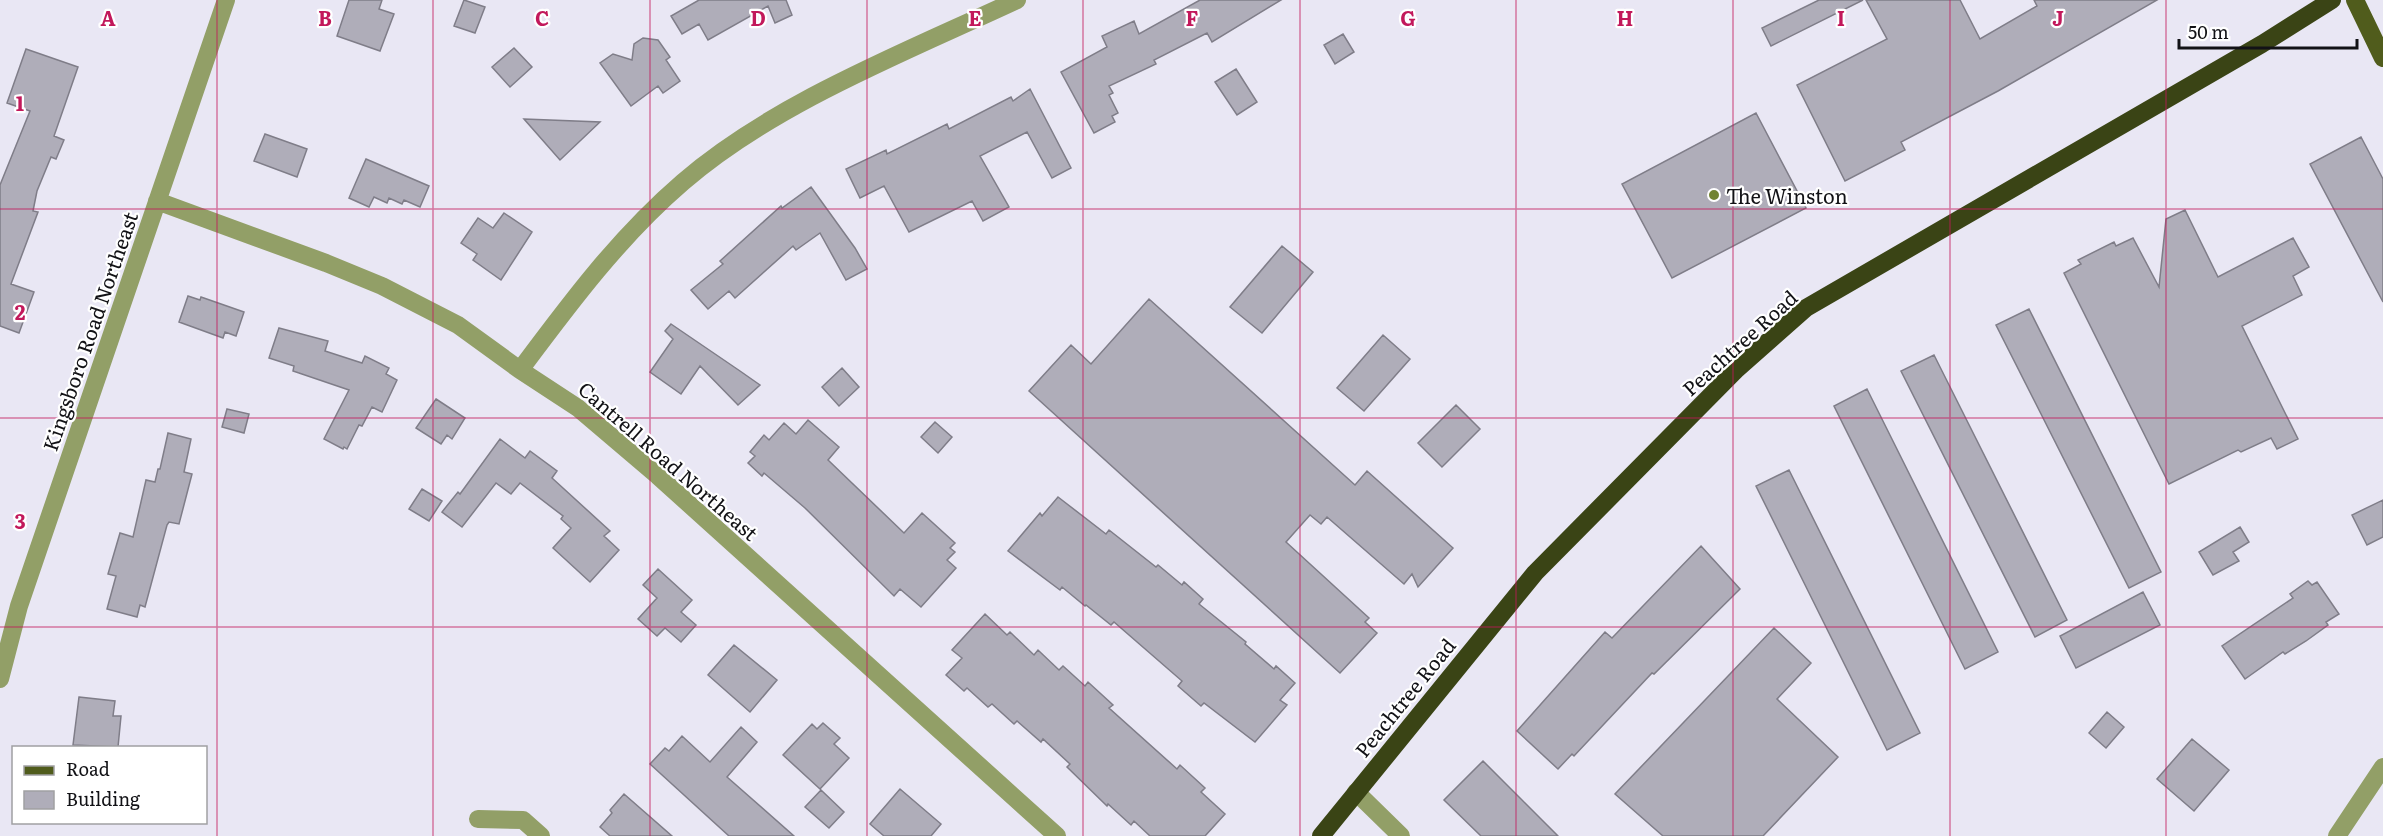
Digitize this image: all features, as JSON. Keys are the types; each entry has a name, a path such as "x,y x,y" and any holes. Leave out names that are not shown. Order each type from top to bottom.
{"highway":[{"name":"Peachtree Road","path":"1321,836 1535,573 1737,369 1806,308 2262,44 2332,0"}],"main road":[{"path":"2355,0 2383,58"}],"street":[{"name":"Kingsboro Road Northeast","path":"0,679 19,606 226,0"},
{"path":"520,370 624,236 684,181 750,133 835,86 1017,0"},
{"name":"Cantrell Road Northeast","path":"158,201 382,286 458,325 578,408 658,476 1057,836"},
{"path":"2337,836 2383,767"},
{"path":"1356,792 1401,836"},
{"path":"478,819 523,820 541,836"}],"building":[{"path":"349,0 382,0 379,9 394,14 380,51 337,36"},
{"path":"464,0 485,7 475,33 454,26"},
{"path":"699,0 786,0 792,15 775,23 768,6 708,40 699,24 682,34 671,16"},
{"path":"1200,0 1281,0 1212,42 1207,33 1154,60 1156,64 1109,86 1113,93 1109,95 1118,113 1112,116 1115,122 1094,133 1061,72 1107,47 1102,36 1134,21 1139,34"},
{"path":"1819,0 1863,0 1771,46 1762,28"},
{"path":"1866,0 1960,0 1980,39 2037,6 2034,0 2157,0 1998,91 1901,142 1905,150 1845,181 1797,85 1887,39"},
{"path":"1343,34 1354,52 1335,64 1324,45"},
{"path":"643,38 658,40 670,57 666,60 680,81 663,93 658,86 631,106 600,63 613,54 632,60 634,44"},
{"path":"514,48 532,67 510,87 492,67"},
{"path":"26,49 78,67 54,136 64,140 56,159 51,157 37,191 33,211 38,212 11,284 34,292 19,333 0,326 0,185 30,111 7,103"},
{"path":"1236,69 1257,102 1237,115 1215,82"},
{"path":"1030,89 1071,168 1052,178 1027,132 980,156 1009,207 983,221 972,201 909,232 884,186 860,198 846,169 886,150 887,154 947,124 949,129 1011,97 1013,101"},
{"name":"The Winston","path":"1756,113 1806,208 1672,278 1622,184"},
{"path":"524,119 600,122 560,160"},
{"path":"265,134 307,149 297,177 254,161"},
{"path":"2361,137 2383,179 2383,302 2310,164"},
{"path":"366,159 429,186 420,207 404,200 402,204 389,198 387,203 374,197 369,207 349,198"},
{"path":"811,187 855,248 867,269 846,280 820,233 796,250 793,246 735,298 729,291 708,309 691,290 723,264 720,261 781,206 782,208"},
{"path":"2185,210 2218,277 2293,238 2309,267 2293,276 2302,295 2242,326 2298,439 2277,449 2271,438 2241,452 2238,450 2169,484 2064,273 2081,264 2078,260 2114,242 2116,246 2133,238 2159,287 2166,219"},
{"path":"504,213 532,232 501,280 473,260 477,254 461,243 478,218 493,228"},
{"path":"1282,246 1313,272 1262,333 1230,307"},
{"path":"188,296 200,300 201,297 244,312 236,336 225,332 223,338 179,322"},
{"path":"1149,299 1355,485 1367,471 1453,548 1418,587 1412,574 1404,584 1327,517 1321,524 1310,515 1286,542 1369,618 1365,622 1377,633 1340,673 1029,391 1071,345 1091,364"},
{"path":"2029,309 2161,572 2129,588 1996,325"},
{"path":"671,324 760,385 738,405 700,366 681,394 650,372 673,339 665,331"},
{"path":"279,328 328,341 325,351 362,363 365,356 389,368 386,374 397,380 382,412 372,407 362,426 359,425 347,449 324,439 349,390 293,371 294,366 269,358"},
{"path":"1383,335 1410,359 1364,411 1337,388"},
{"path":"1934,355 2067,620 2035,637 1901,371"},
{"path":"842,368 859,387 839,406 822,387"},
{"path":"1867,389 1998,652 1965,669 1834,406"},
{"path":"436,399 465,418 452,439 447,435 441,444 416,428"},
{"path":"1456,405 1480,429 1442,467 1418,443"},
{"path":"227,409 249,414 244,433 222,427"},
{"path":"808,420 839,447 828,460 904,533 922,513 955,543 950,548 955,552 947,560 956,568 921,607 900,589 894,596 805,508 764,473 762,476 748,463 755,456 750,452 764,435 769,440 784,423 796,434"},
{"path":"935,422 952,437 938,453 921,437"},
{"path":"168,433 191,439 184,472 192,474 179,524 169,522 167,525 145,607 140,605 137,617 107,609 116,576 108,574 120,533 133,537 146,480 155,482"},
{"path":"500,439 525,458 530,451 557,471 552,478 610,531 604,536 619,550 590,582 553,548 571,528 561,519 563,516 520,483 511,494 496,483 462,527 442,512 458,492 460,494"},
{"path":"1789,470 1920,733 1887,750 1756,486"},
{"path":"422,489 442,501 429,521 409,509"},
{"path":"1058,497 1106,534 1109,530 1156,567 1158,565 1182,585 1184,582 1203,599 1199,604 1246,642 1245,644 1274,669 1276,666 1295,683 1280,700 1287,705 1255,742 1204,703 1201,706 1178,686 1182,681 1114,622 1111,625 1062,587 1060,590 1008,551 1040,513 1042,516"},
{"path":"2383,500 2383,537 2367,545 2352,515"},
{"path":"2240,527 2249,542 2233,552 2239,561 2213,575 2199,552"},
{"path":"1701,546 1740,589 1654,674 1652,673 1574,756 1572,754 1558,769 1517,731 1605,632 1612,638"},
{"path":"658,569 692,600 681,612 696,625 681,642 665,628 657,636 638,619 657,598 643,585"},
{"path":"2308,581 2312,585 2317,582 2339,614 2326,622 2328,625 2306,641 2285,654 2283,652 2245,679 2222,646 2293,598 2290,594"},
{"path":"2143,592 2160,625 2076,668 2060,636"},
{"path":"985,614 1007,635 1010,632 1034,655 1038,650 1059,670 1063,666 1085,686 1088,682 1113,705 1109,708 1177,769 1180,765 1205,788 1201,792 1225,814 1205,836 1150,836 1134,821 1131,825 1108,804 1107,806 1067,767 1070,764 1043,739 1041,742 1017,721 1014,724 992,704 988,707 967,688 964,691 946,675 962,658 952,650"},
{"path":"1774,628 1811,663 1777,699 1838,757 1763,836 1663,836 1615,794"},
{"path":"734,645 777,680 750,712 708,675"},
{"path":"79,697 115,701 113,716 121,716 118,746 73,745"},
{"path":"2107,712 2124,727 2106,748 2089,733"},
{"path":"823,723 840,738 834,744 849,758 820,789 783,755 812,724 817,729"},
{"path":"741,727 757,742 727,777 794,836 729,836 650,764 665,748 669,751 682,736 710,762"},
{"path":"2192,739 2229,770 2194,811 2157,779"},
{"path":"1483,761 1558,836 1481,836 1444,800"},
{"path":"900,789 941,824 931,836 884,836 870,824"},
{"path":"821,790 844,812 829,828 805,807"},
{"path":"624,794 672,836 610,836 600,827 612,813 610,810"}],"place":[{"name":"The Winston","path":"1714,195"}]}
